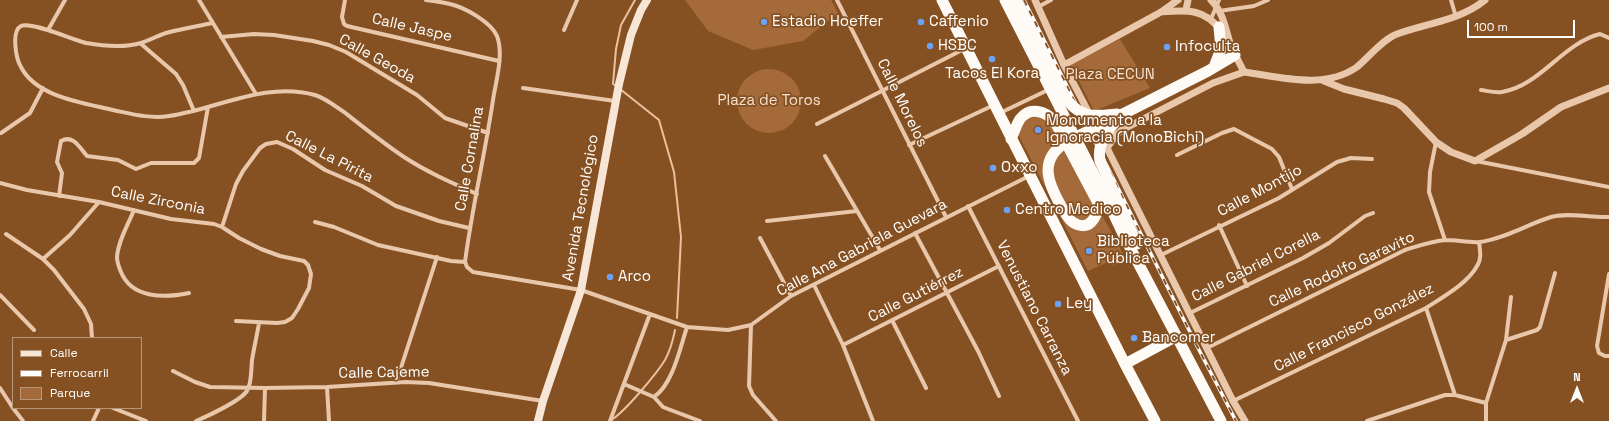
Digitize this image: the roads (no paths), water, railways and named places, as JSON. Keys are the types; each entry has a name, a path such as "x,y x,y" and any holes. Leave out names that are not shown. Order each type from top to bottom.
{"highway":[{"path":"942,0 1029,176 1088,288 1124,364 1155,421"},
{"path":"1005,0 1162,310 1221,421"},
{"path":"1016,0 1067,100 1073,107 1079,112 1094,116 1123,114"},
{"path":"1211,69 1221,49 1219,27"},
{"path":"1011,139 1018,123 1026,114 1032,111 1039,111 1050,116 1055,122 1098,203 1098,213 1092,223 1080,225 1069,219 1050,183 1048,166 1050,156 1057,148 1066,142 1211,69 1235,55"},
{"path":"1123,114 1106,133 1100,146 1099,154 1102,168 1155,285 1162,310"},
{"path":"1124,364 1177,336"}],"main road":[{"name":"Avenida Tecnológico","path":"538,421 543,401 581,290 615,101 631,35 641,10 647,0"}],"street":[{"path":"48,30 65,0"},
{"path":"199,0 256,94"},
{"name":"Calle Jaspe","path":"345,0 342,17 344,24 347,26 499,61"},
{"name":"Calle Cornalina","path":"426,0 451,4 474,15 492,28 496,35 499,61 465,262"},
{"path":"564,30 577,0"},
{"name":"Calle Morelos","path":"837,0 946,217"},
{"path":"1035,0 1064,65 1108,148 1207,348 1245,421"},
{"path":"1038,7 1051,0"},
{"path":"1064,65 1161,12 1178,0"},
{"path":"1186,10 1188,0"},
{"path":"1217,4 1254,6 1268,0"},
{"path":"1451,0 1456,17"},
{"path":"1108,148 1116,135 1122,130 1213,83 1244,72 1310,80 1332,79 1350,71 1395,35 1456,17 1485,0"},
{"path":"1211,19 1217,4"},
{"path":"1217,4 1225,22 1230,43 1244,72"},
{"path":"1161,12 1186,10 1203,14 1219,27 1230,43"},
{"path":"213,23 163,34 140,43 120,46 82,42 48,30 25,24 18,28 16,32 18,60 24,71 43,88 75,102 151,117 168,116 194,111 256,94 298,92 317,95 331,103 403,156 445,180 477,194"},
{"name":"Calle Geoda","path":"221,37 254,34 274,35 329,45 346,52 417,95 445,118 488,133"},
{"path":"1481,90 1500,92 1512,90 1539,73 1588,38 1600,34 1609,38"},
{"path":"140,43 176,74 184,85 194,111"},
{"path":"817,124 966,47"},
{"path":"1322,80 1344,89 1397,103 1404,108 1436,142 1451,152 1475,161 1609,187"},
{"path":"1,133 30,113 43,88"},
{"path":"523,88 615,101"},
{"path":"1475,161 1522,134 1561,107 1609,88"},
{"path":"909,144 1050,89"},
{"path":"59,196 62,173 57,162 60,141 64,139 76,142 87,156 118,160 136,169 151,163 194,163 197,161 203,141 208,107"},
{"path":"1177,155 1222,133 1234,129 1272,149 1279,157 1292,189"},
{"name":"Calle La Pirita","path":"222,226 236,184 243,171 260,148 266,144 277,142 293,149 325,170 362,186 396,206 439,221 470,228"},
{"path":"1436,142 1430,172 1429,192 1445,240"},
{"path":"825,156 880,250"},
{"name":"Calle Montijo","path":"1161,255 1278,198 1337,162 1351,158 1372,158"},
{"name":"Calle Ana Gabriela Guevara","path":"315,222 334,227 378,245 451,261 465,262 467,268 473,272 581,290 687,327 728,330 751,325 791,296 1029,176"},
{"name":"Calle Zirconia","path":"0,183 27,190 99,202 170,219 202,222 222,226 239,238 261,249 304,261 310,268 309,288 292,318 285,322 259,323"},
{"path":"43,259 70,235 99,202"},
{"name":"Venustiano Carranza","path":"968,206 1078,421"},
{"path":"134,210 120,245 117,258 120,270 128,284 138,291 160,296 170,297 189,293"},
{"path":"767,221 857,211"},
{"name":"Calle Gabriel Corella","path":"1190,313 1303,258 1329,243 1365,216 1373,213"},
{"name":"Calle Rodolfo Garavito","path":"1207,348 1405,250 1445,240 1479,242 1494,239 1553,217 1566,215 1590,217 1609,216"},
{"path":"1219,226 1247,286"},
{"path":"915,233 947,292 999,396"},
{"path":"6,234 43,259 84,309 91,324 92,337"},
{"path":"760,238 791,296"},
{"name":"Calle Francisco González","path":"1234,401 1426,308 1464,282 1477,266 1481,252 1479,242"},
{"path":"396,383 438,257"},
{"name":"Calle Gutiérrez","path":"844,345 999,266"},
{"path":"1506,340 1537,330 1540,326 1555,274"},
{"path":"1609,274 1597,346 1599,353 1609,356"},
{"path":"814,285 844,345 873,421"},
{"path":"0,295 34,330"},
{"path":"1486,421 1486,403 1506,340 1511,297"},
{"path":"1426,308 1455,394"},
{"path":"610,421 650,314"},
{"path":"892,320 926,388"},
{"path":"196,421 242,397 248,388 259,323 236,321"},
{"path":"751,325 749,386 753,394 776,421"},
{"path":"654,397 661,392 667,382 687,327"},
{"name":"Calle Cajeme","path":"173,371 201,385 221,387 327,387 396,383 429,383 543,401"},
{"path":"624,384 654,397 663,407 700,421"},
{"path":"327,387 329,421"},
{"path":"0,388 12,406"},
{"path":"264,421 266,388"},
{"path":"1367,421 1433,399 1455,394 1486,403"},
{"path":"14,409 23,421"},
{"path":"93,421 99,409"},
{"path":"116,409 146,421"}],"waterway":[{"path":"616,86 613,84 616,49 621,25 635,0"},
{"path":"620,89 659,120 674,172 681,237 677,318"},
{"path":"611,420 624,410 661,366 668,353 675,330"}],"railway":[{"path":"1024,0 1236,421"}],"place":[{"name":"Estadio Hoeffer","path":"764,22"},
{"name":"Caffenio","path":"921,22"},
{"name":"HSBC","path":"930,46"},
{"name":"Infoculta","path":"1167,47"},
{"name":"Tacos El Kora","path":"992,59"},
{"name":"Monumento a la Ignoracia (MonoBichi)","path":"1038,130"},
{"name":"Oxxo","path":"993,168"},
{"name":"Centro Medico","path":"1007,210"},
{"name":"Biblioteca Pública","path":"1089,251"},
{"name":"Arco","path":"610,277"},
{"name":"Ley","path":"1058,304"},
{"name":"Bancomer","path":"1134,338"}],"park label":[{"name":"Plaza CECUN","path":"1110,75"},
{"name":"Plaza de Toros","path":"769,101"}]}
